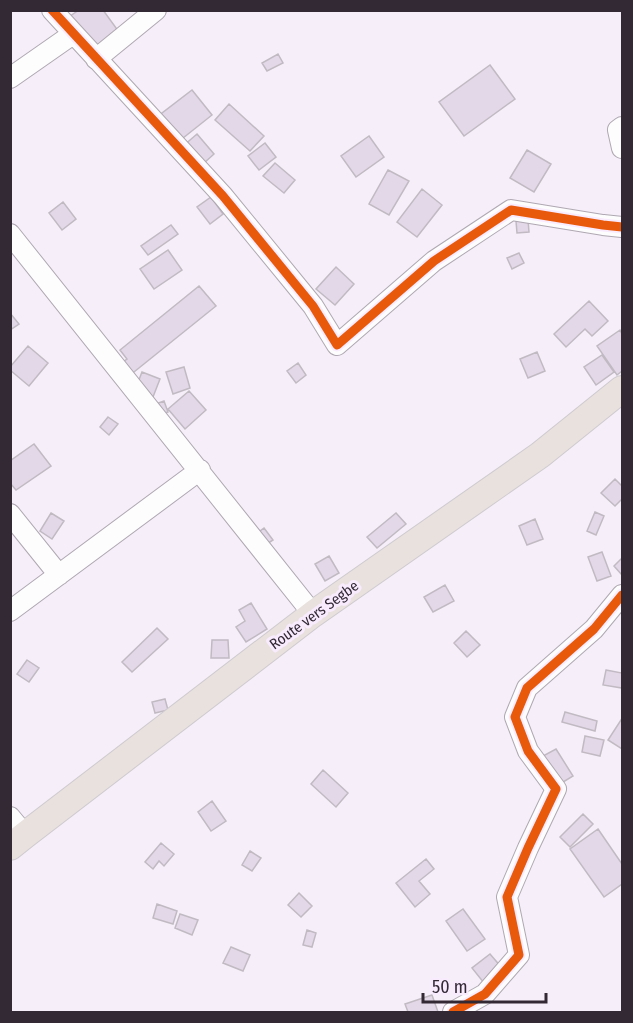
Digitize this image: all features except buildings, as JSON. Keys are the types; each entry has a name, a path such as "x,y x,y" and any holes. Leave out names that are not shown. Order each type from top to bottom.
{"main road":[{"name":"Route vers Segbe","path":"15,833 314,614 540,455 622,389"}],"street":[{"path":"52,10 223,196 313,306 337,345 434,261 511,210 622,227"},
{"path":"96,59 156,10"},
{"path":"10,78 73,34"},
{"path":"622,127 618,130 622,148"},
{"path":"10,234 314,614"},
{"path":"10,611 200,470"},
{"path":"10,514 59,575"},
{"path":"453,1012 485,1004 519,955 507,897 556,789 528,751 515,717 527,688 594,629 622,595"}],"cycle path":[{"path":"52,10 223,196 313,306 337,345 434,261 511,210 622,227"},
{"path":"453,1012 485,994 519,955 507,897 556,789 528,751 515,717 527,688 594,629 622,595"}]}
